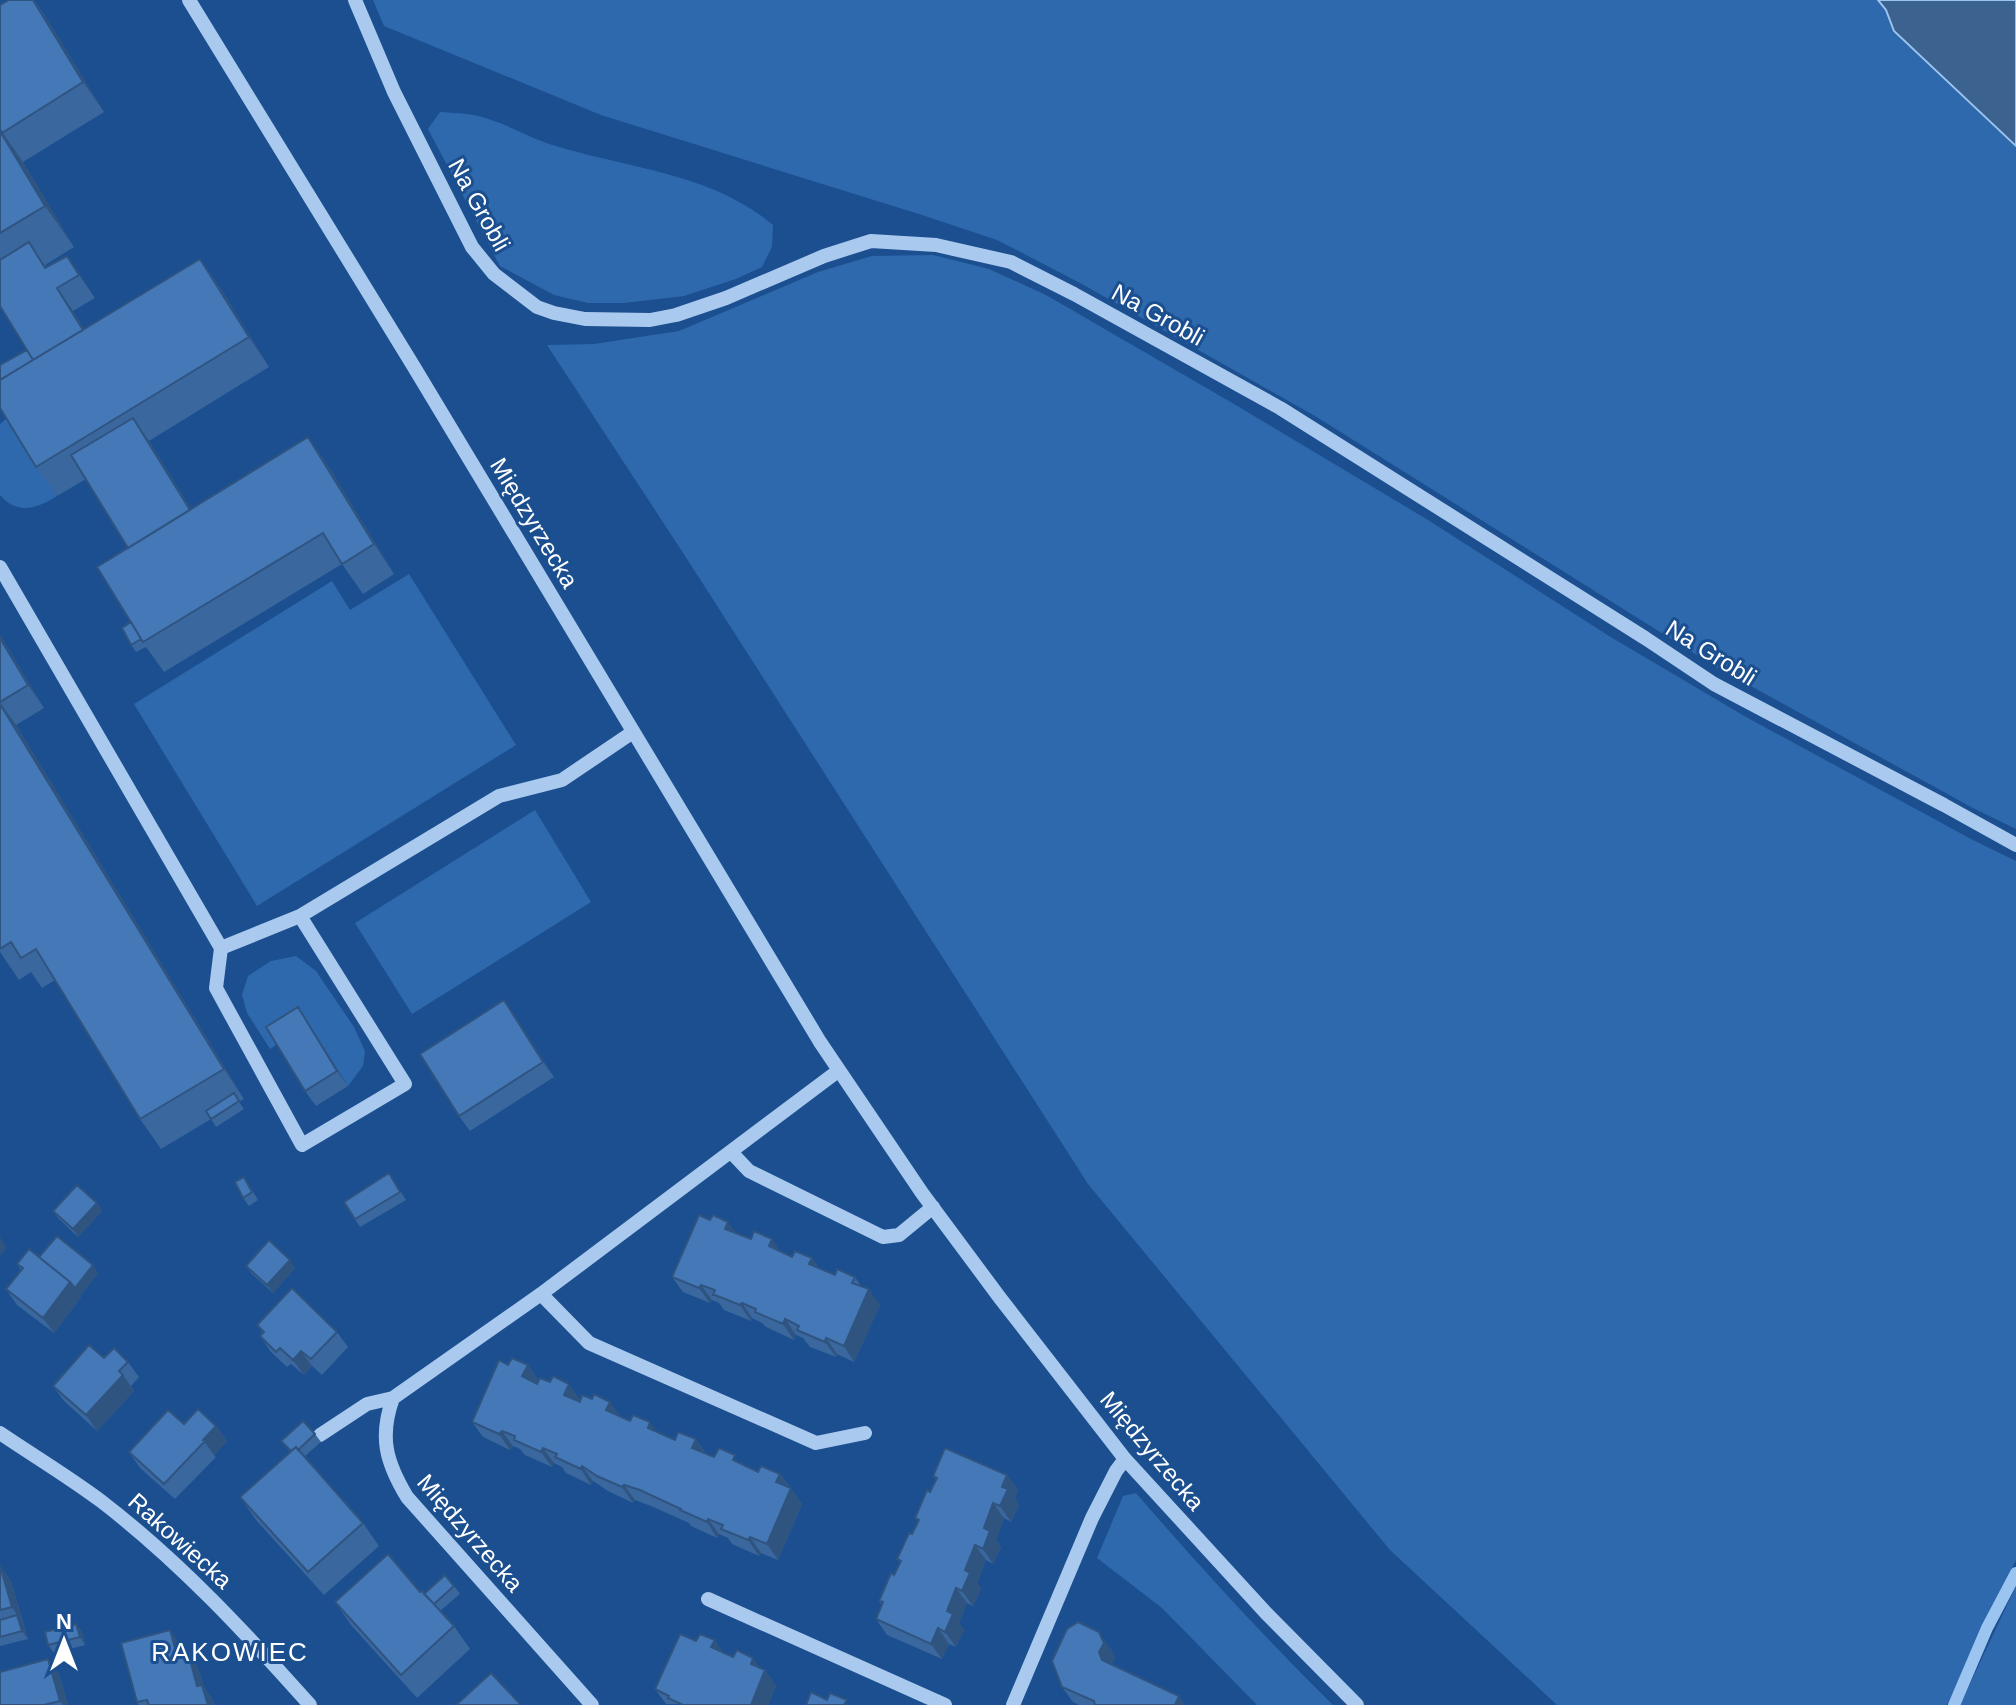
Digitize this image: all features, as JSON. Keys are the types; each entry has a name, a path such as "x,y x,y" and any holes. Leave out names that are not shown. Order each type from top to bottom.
{"street":[{"name":"Międzyrzecka","path":"189,0 423,380 838,1071 1000,1298 1125,1459 1266,1613 1357,1705"},
{"name":"Na Grobli","path":"355,0 394,92 472,247 494,274 537,307 585,319 650,320 676,315 726,298 824,256 871,241 936,245 1011,262 1280,408 1714,684 2016,845"},
{"path":"0,567 221,948 216,988 302,1145 405,1084 300,916"},
{"path":"221,948 300,916 499,796 562,780 633,732"},
{"path":"320,1435 367,1404 393,1398 541,1294 838,1071"},
{"path":"731,1152 749,1171 883,1237 899,1235 933,1207"},
{"path":"541,1294 589,1343 816,1443 865,1433"},
{"name":"Międzyrzecka","path":"393,1398 386,1419 386,1445 396,1479 407,1497 592,1705"},
{"name":"Rakowiecka","path":"0,1433 100,1500 176,1563 247,1634 310,1705"},
{"path":"1013,1705 1092,1518 1125,1459"},
{"path":"708,1599 945,1705"}],"shaded area":[{"path":"373,0 1878,0 1886,10 1894,32 2016,146 2016,829 1716,667 1315,416 1082,284 997,240 601,115 384,26"},
{"path":"1878,0 2016,0 2016,146 1894,31 1886,10"},
{"path":"440,112 482,117 556,146 697,183 749,208 773,225 772,247 762,267 684,296 624,303 588,303 554,295 500,266 428,129"},
{"path":"933,255 989,269 1046,295 1428,520 1609,636 1746,717 2016,861 2016,1560 1947,1705 1557,1705 1390,1550 1088,1184 547,345 594,344 679,331 818,272 872,256"},
{"path":"8,417 57,496 35,507 20,508 0,495 0,424"},
{"path":"409,574 516,745 257,906 134,704 332,581 350,610"},
{"path":"535,810 591,902 412,1014 355,923"},
{"path":"296,956 316,971 354,1027 365,1051 363,1066 348,1086 308,1023 270,1049 247,1013 242,995 248,976 271,961"},
{"path":"1136,1493 1232,1601 1333,1705 1257,1705 1162,1608 1097,1558 1123,1496"},
{"path":"2016,1586 2016,1705 1960,1705"}],"building":[{"path":"9,0 33,0 83,82 2,133 0,5"},
{"path":"0,131 45,206 0,233"},
{"path":"29,242 45,268 67,256 79,275 57,288 83,330 33,360 0,306 0,260"},
{"path":"200,259 249,337 36,467 0,408 0,380"},
{"path":"27,350 33,360 0,380 0,365"},
{"path":"133,418 190,510 128,548 71,455"},
{"path":"308,437 374,544 342,564 323,533 143,642 97,567"},
{"path":"131,622 141,639 131,645 122,628"},
{"path":"0,638 28,685 0,702"},
{"path":"0,704 224,1069 140,1119 36,949 21,958 11,942 0,949"},
{"path":"504,1000 543,1062 459,1116 420,1054"},
{"path":"298,1007 337,1071 305,1091 266,1027"},
{"path":"234,1093 239,1101 211,1119 206,1111"},
{"path":"389,1173 400,1192 355,1219 344,1202"},
{"path":"244,1177 252,1192 243,1198 235,1182"},
{"path":"77,1185 97,1203 73,1229 53,1211"},
{"path":"699,1215 710,1220 713,1215 728,1222 725,1229 751,1239 754,1231 772,1239 769,1246 792,1257 795,1251 812,1258 809,1264 835,1275 837,1269 855,1277 852,1283 869,1289 844,1346 799,1331 799,1326 785,1319 783,1324 742,1303 740,1305 713,1295 715,1290 701,1285 699,1288 672,1277"},
{"path":"57,1236 93,1265 75,1288 39,1257"},
{"path":"269,1240 290,1260 267,1285 246,1266"},
{"path":"29,1249 70,1282 43,1318 6,1289 23,1268 17,1264"},
{"path":"292,1288 337,1332 311,1359 301,1351 293,1360 280,1348 276,1352 260,1336 264,1332 257,1325"},
{"path":"89,1345 104,1358 114,1348 128,1362 119,1371 123,1375 86,1415 53,1386"},
{"path":"512,1358 528,1365 522,1376 537,1384 540,1378 550,1382 553,1376 569,1384 564,1395 580,1402 582,1395 592,1399 594,1394 610,1402 606,1410 630,1421 633,1415 650,1422 648,1428 675,1440 678,1432 696,1439 692,1448 714,1457 719,1448 735,1455 733,1460 758,1472 761,1466 780,1474 776,1482 791,1488 767,1544 721,1529 723,1525 708,1519 707,1522 640,1490 622,1487 582,1466 581,1469 555,1457 557,1454 543,1448 541,1452 514,1440 515,1436 502,1431 499,1434 472,1422 499,1360 508,1365"},
{"path":"198,1409 216,1426 164,1484 129,1452 168,1410 184,1424"},
{"path":"303,1421 315,1434 298,1450 296,1447 291,1451 281,1441"},
{"path":"296,1447 363,1523 308,1572 240,1497"},
{"path":"945,1448 1007,1475 1002,1487 1008,1489 1000,1506 993,1503 984,1528 990,1531 983,1549 975,1545 965,1570 970,1573 962,1591 956,1588 947,1611 953,1614 945,1632 938,1628 931,1644 876,1619 883,1602 879,1601 891,1573 894,1575 901,1561 897,1559 909,1533 912,1534 919,1520 915,1518 927,1490 930,1492 937,1478 933,1476"},
{"path":"388,1554 454,1626 401,1675 335,1602"},
{"path":"0,1566 12,1607 0,1610"},
{"path":"445,1575 454,1586 434,1604 424,1594"},
{"path":"17,1615 22,1631 0,1637 0,1620"},
{"path":"1078,1622 1099,1632 1104,1643 1099,1652 1102,1660 1179,1696 1175,1705 1095,1705 1094,1701 1062,1687 1052,1661 1067,1629"},
{"path":"76,1624 80,1637 48,1645 45,1632"},
{"path":"170,1630 177,1655 188,1652 197,1686 202,1685 208,1705 149,1705 147,1700 137,1702 121,1643"},
{"path":"680,1634 696,1641 700,1634 715,1640 711,1647 733,1657 737,1650 753,1658 751,1664 765,1670 751,1705 683,1705 655,1689"},
{"path":"48,1659 60,1701 44,1705 0,1705 0,1672"},
{"path":"491,1673 521,1705 456,1705"},
{"path":"811,1692 827,1700 830,1693 847,1700 844,1705 806,1705"}],"waterway":[{"path":"1954,1705 1987,1628 2016,1573"}],"district":[{"name":"RAKOWIEC","path":"230,1652"}]}
